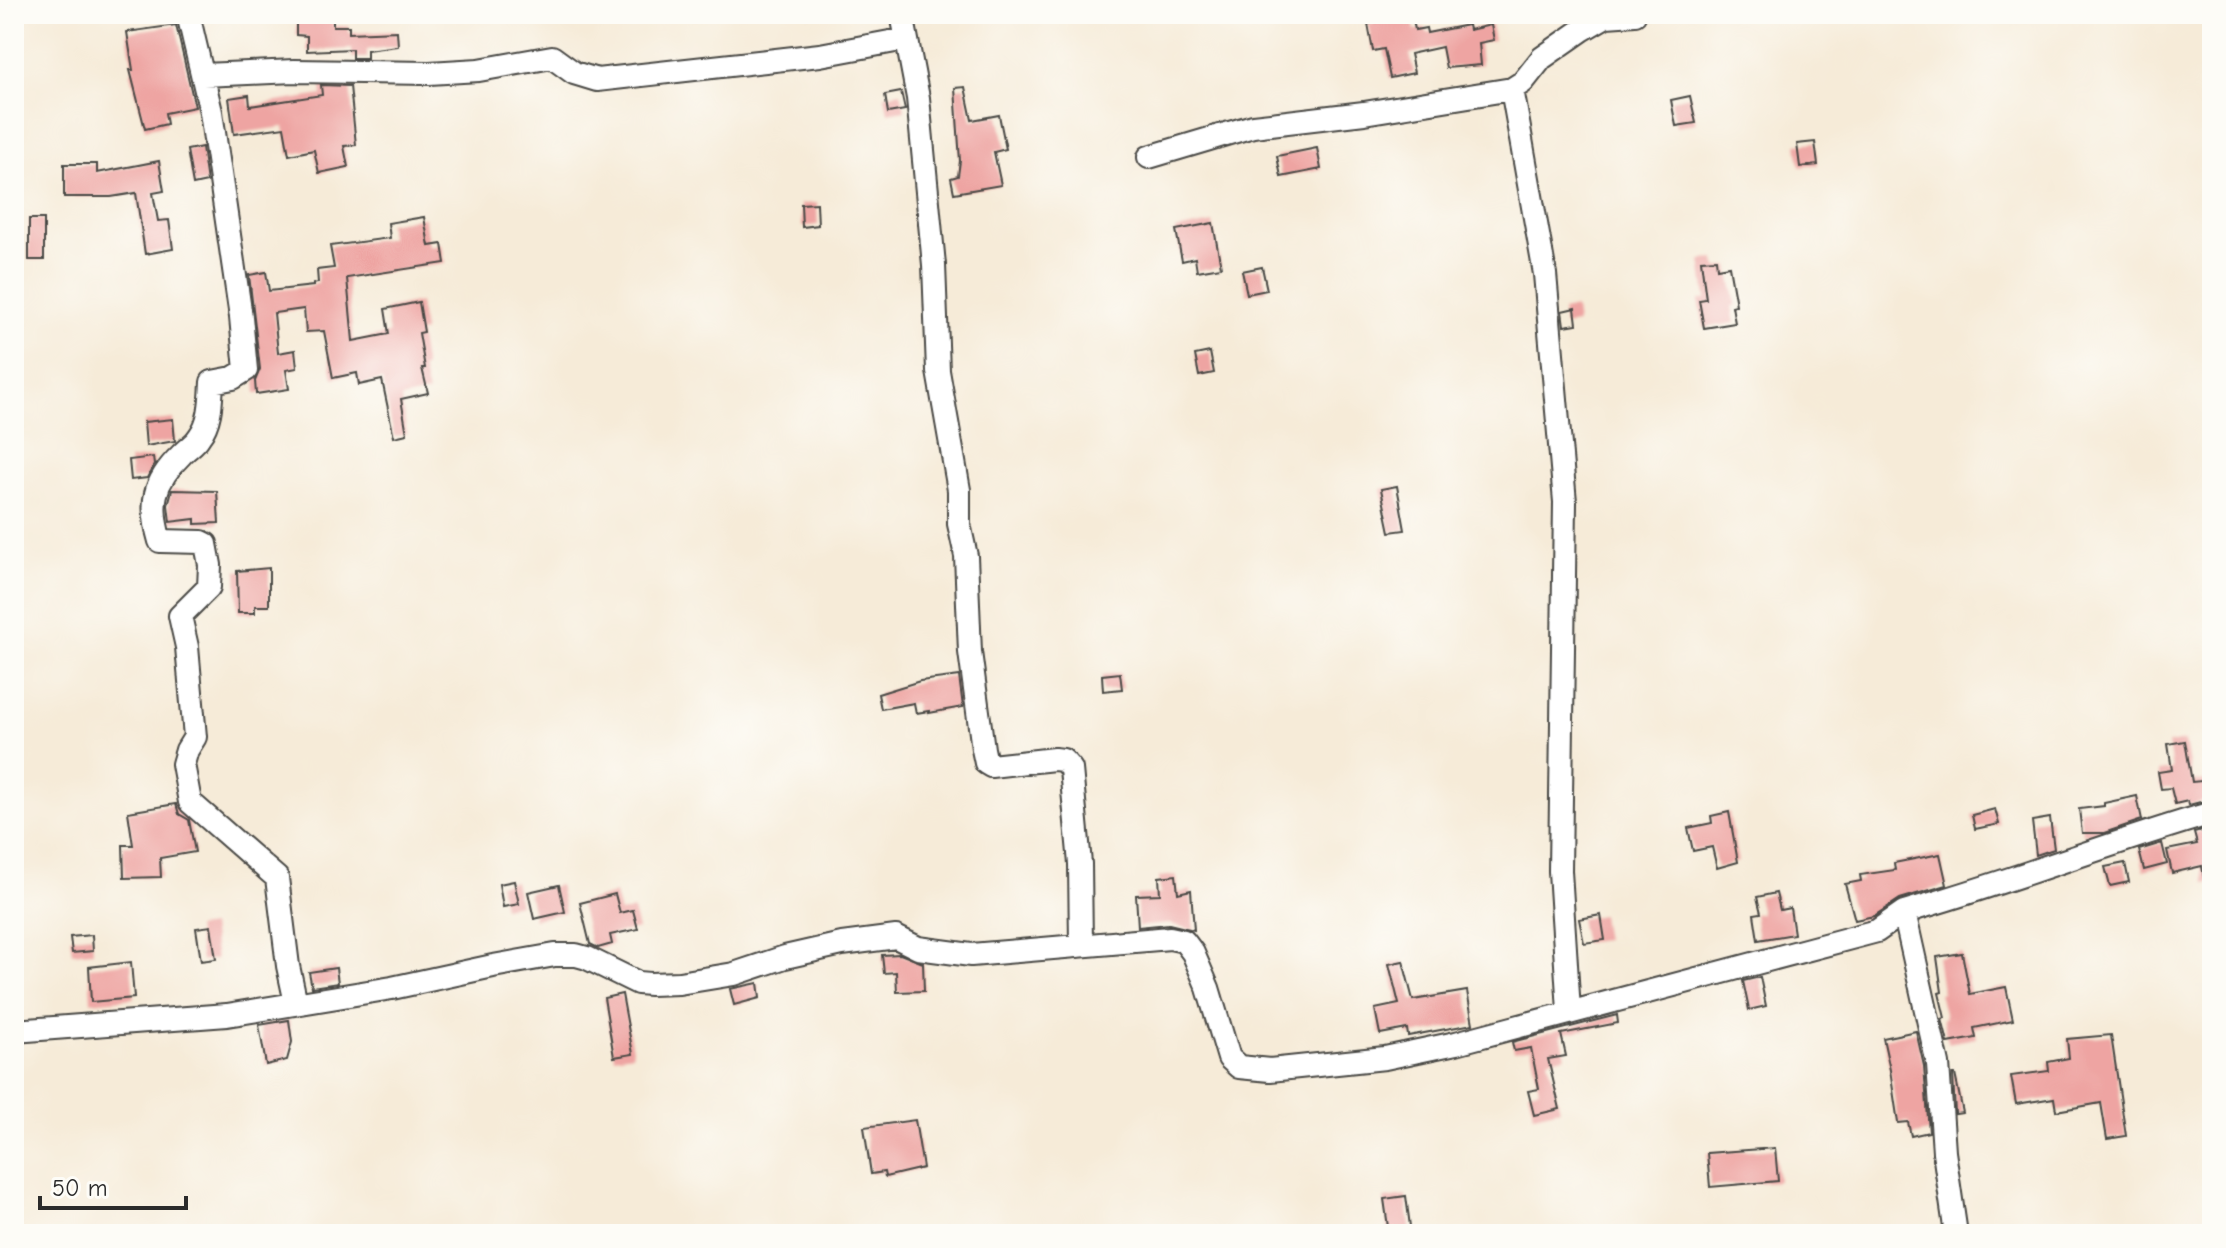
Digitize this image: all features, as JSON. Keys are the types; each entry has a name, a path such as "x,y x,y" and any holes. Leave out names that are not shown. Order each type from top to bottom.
{"street":[{"path":"188,14 203,75 219,166 246,370 233,378 212,382 210,411 200,437 178,457 155,488 154,520 160,541 206,544 210,565 209,587 180,616 187,647 195,737 183,764 190,802 277,878 296,1003"},
{"path":"902,14 918,98 934,265 938,371 959,490 959,524 966,556 970,652 983,749 986,763 991,766 1054,759 1063,760 1071,769 1080,864 1081,945"},
{"path":"1149,157 1253,126 1364,113 1512,89 1523,82 1542,58 1582,30 1606,16 1635,14"},
{"path":"203,75 294,71 429,73 479,70 552,57 574,73 597,80 820,55 906,39"},
{"path":"1512,89 1545,274 1565,502 1560,871 1569,1011"},
{"path":"14,1031 227,1015 392,988 555,955 587,958 638,983 650,984 679,983 734,974 785,957 842,944 896,937 918,948 971,955 1170,938 1184,941 1201,970 1229,1058 1239,1067 1270,1070 1385,1058 1456,1043 1569,1011 1711,977 1877,931 1904,912 1984,890 2095,849 2212,813"},
{"path":"1904,912 1938,1064 1944,1152 1956,1234"}],"building":[{"path":"1412,14 1415,30 1426,28 1427,33 1468,25 1469,30 1491,25 1494,40 1479,43 1481,65 1446,68 1442,47 1410,54 1414,73 1390,78 1384,49 1373,51 1368,24"},
{"path":"296,17 333,18 333,26 349,26 349,33 397,31 398,46 367,50 367,58 352,58 352,49 307,51 307,36 296,35"},
{"path":"176,25 195,107 165,113 167,124 145,129 130,70 133,70 127,32"},
{"path":"321,85 350,86 356,145 344,146 348,167 319,173 314,150 289,155 284,127 234,134 229,98 249,95 250,106 322,95"},
{"path":"965,87 972,120 999,115 1006,149 994,152 1001,185 954,193 951,178 958,176 960,161 955,88"},
{"path":"901,92 905,110 888,113 885,95"},
{"path":"1690,96 1696,123 1676,126 1671,100"},
{"path":"1815,142 1818,165 1800,167 1797,144"},
{"path":"202,147 207,182 193,185 187,150"},
{"path":"1317,148 1321,169 1281,177 1277,156"},
{"path":"159,161 164,191 153,193 158,221 169,220 173,249 145,254 136,193 111,197 64,197 64,164 97,164 97,173"},
{"path":"817,203 818,225 802,227 801,204"},
{"path":"424,217 429,246 442,244 445,263 347,278 353,341 389,334 385,309 419,302 424,332 419,333 425,368 422,368 428,393 401,399 407,434 394,437 382,380 359,385 357,373 333,378 324,331 306,332 304,309 274,313 278,353 295,350 297,368 286,370 289,389 256,394 255,381 260,369 249,275 266,272 269,291 313,286 318,283 317,270 334,268 330,246 390,238 388,223"},
{"path":"29,219 44,219 44,260 29,260"},
{"path":"1213,223 1221,267 1197,271 1195,258 1182,261 1176,230"},
{"path":"1716,259 1717,268 1729,266 1736,305 1732,306 1735,323 1704,328 1699,300 1706,299 1701,260"},
{"path":"1262,267 1267,290 1247,294 1242,271"},
{"path":"1575,308 1577,324 1564,326 1562,311"},
{"path":"1210,352 1214,373 1199,376 1195,355"},
{"path":"173,419 175,441 146,446 144,422"},
{"path":"153,457 154,465 147,478 131,480 129,460"},
{"path":"1397,486 1405,530 1390,532 1381,489"},
{"path":"172,490 217,491 219,523 195,524 195,519 170,522 168,505"},
{"path":"269,568 269,606 255,606 255,613 238,613 237,571"},
{"path":"1120,673 1122,689 1103,691 1102,675"},
{"path":"959,676 963,707 916,713 914,703 881,709 878,694 920,681"},
{"path":"2185,741 2192,782 2212,780 2212,799 2189,805 2188,801 2175,804 2171,788 2161,789 2158,772 2172,770 2168,744"},
{"path":"2137,796 2142,820 2104,833 2082,833 2079,809 2104,806 2104,803"},
{"path":"176,804 179,814 189,820 195,852 160,858 161,877 124,878 123,845 133,845 128,812"},
{"path":"1995,809 1999,824 1975,829 1972,815"},
{"path":"1729,812 1738,862 1717,868 1712,847 1693,851 1688,828 1712,823 1711,816"},
{"path":"2050,818 2054,849 2036,855 2032,821"},
{"path":"2212,828 2212,882 2205,883 2202,866 2172,873 2167,850 2197,844 2194,833"},
{"path":"2162,843 2167,864 2144,870 2139,850"},
{"path":"1940,854 1947,885 1900,899 1874,916 1855,920 1845,884 1861,881 1860,875 1895,870 1894,863"},
{"path":"2125,863 2129,882 2110,886 2105,867"},
{"path":"1176,875 1178,893 1191,890 1194,930 1169,924 1138,927 1136,895 1160,894 1159,877"},
{"path":"514,881 519,904 503,907 499,884"},
{"path":"559,885 565,912 534,919 528,892"},
{"path":"1776,893 1780,910 1790,908 1794,934 1758,940 1754,914 1761,913 1757,897"},
{"path":"615,894 620,913 633,910 638,929 610,935 612,944 598,948 590,944 580,903"},
{"path":"1601,915 1605,940 1584,943 1579,919"},
{"path":"211,926 216,959 201,961 196,928"},
{"path":"92,935 93,951 72,953 70,937"},
{"path":"1962,953 1970,994 2006,987 2013,1020 1974,1028 1976,1038 1948,1043 1942,1019 1945,1018 1939,993 1942,992 1937,957"},
{"path":"900,954 923,963 924,991 897,992 896,972 884,973 882,955"},
{"path":"1403,961 1413,1000 1467,991 1473,1024 1408,1036 1407,1029 1380,1034 1375,1009 1399,1004 1389,964"},
{"path":"131,962 134,998 91,1002 89,967"},
{"path":"336,968 338,983 312,987 309,972"},
{"path":"1760,977 1766,1006 1749,1010 1743,981"},
{"path":"758,983 760,998 734,1005 730,989"},
{"path":"622,994 633,1054 614,1057 604,998"},
{"path":"1617,1015 1618,1023 1561,1034 1566,1056 1548,1059 1560,1109 1534,1115 1528,1091 1539,1089 1531,1048 1514,1051 1512,1042"},
{"path":"289,1020 292,1042 287,1060 266,1065 259,1025"},
{"path":"1916,1031 1924,1066 1929,1132 1911,1136 1908,1122 1898,1123 1883,1038"},
{"path":"2111,1035 2126,1136 2107,1139 2101,1103 2056,1111 2054,1098 2016,1104 2011,1076 2049,1071 2048,1062 2069,1058 2067,1039"},
{"path":"1955,1074 1963,1113 1955,1114"},
{"path":"915,1120 923,1168 885,1177 884,1172 871,1174 864,1127"},
{"path":"1775,1148 1778,1181 1710,1187 1707,1153"},
{"path":"1406,1196 1411,1234 1389,1234 1384,1199"}]}
